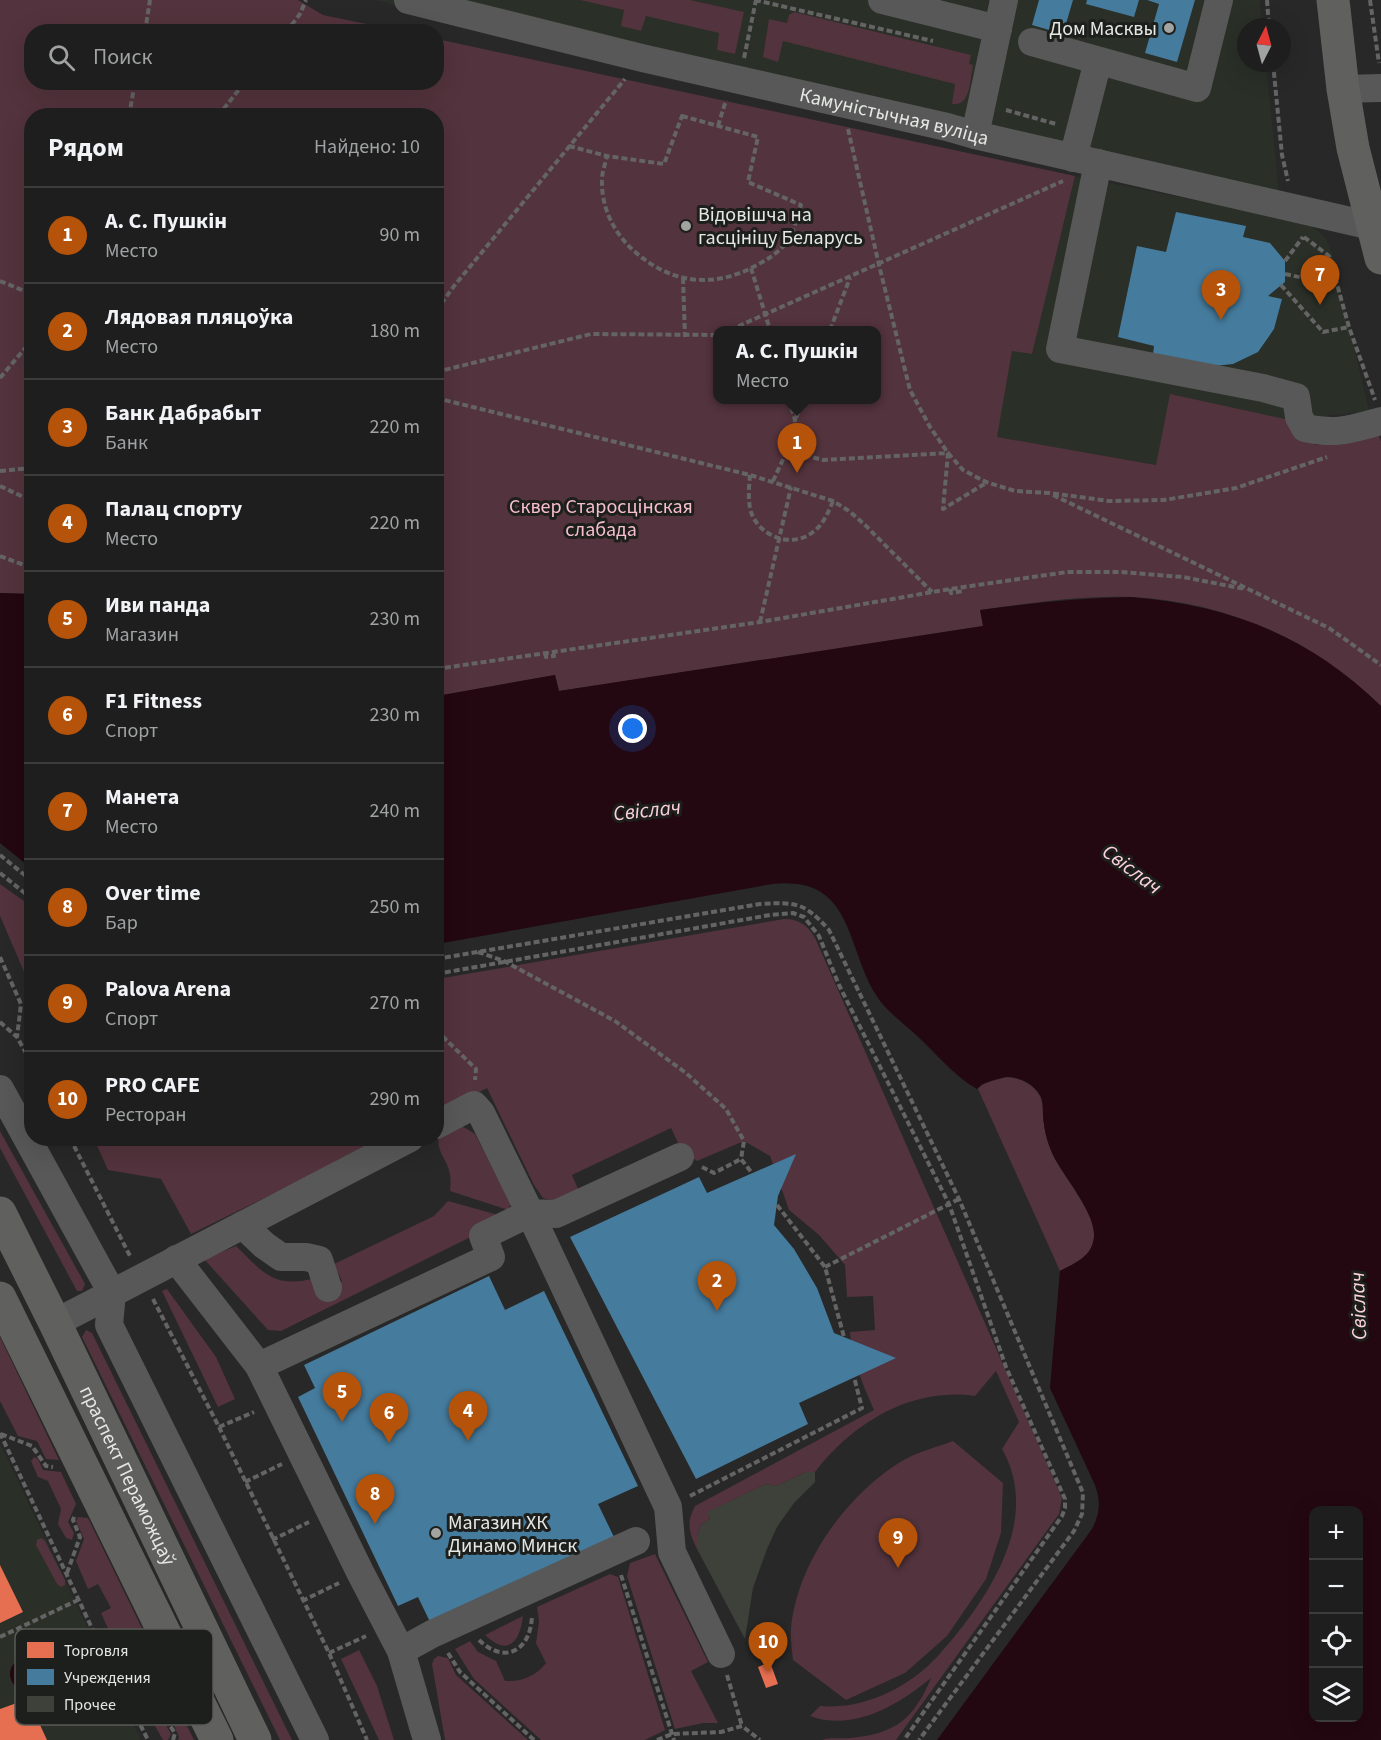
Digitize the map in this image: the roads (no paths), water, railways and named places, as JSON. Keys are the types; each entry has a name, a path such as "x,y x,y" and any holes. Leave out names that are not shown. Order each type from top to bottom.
{"main road":[{"path":"1333,0 1353,148 1377,229 1381,258"},
{"name":"праспект Пераможцаў","path":"0,1213 202,1629"},
{"name":"праспект Пераможцаў","path":"0,1298 163,1629"},
{"name":"праспект Пераможцаў","path":"213,1652 255,1740"},
{"name":"праспект Пераможцаў","path":"210,1725 217,1740"}],"street":[{"name":"Камуністычная вуліца","path":"408,0 642,58 947,127 1377,229"},
{"path":"882,0 998,29"},
{"path":"975,135 1004,0"},
{"path":"1032,42 1197,87 1219,0"},
{"path":"1098,61 1060,349 1263,388 1296,397 1299,417 1305,428 1324,432 1343,432 1381,421"},
{"path":"1344,89 1380,76"},
{"path":"0,1089 24,1133"},
{"path":"444,1121 474,1105 481,1113 668,1507 672,1552 721,1654"},
{"path":"31,1146 112,1293 109,1325 315,1740"},
{"path":"55,1323 395,1146"},
{"path":"259,1366 491,1257 483,1236 530,1214 556,1214 680,1157"},
{"path":"243,1225 281,1257 306,1257 319,1260 328,1288"},
{"path":"176,1259 259,1366 401,1651 427,1740"},
{"path":"401,1651 466,1618 636,1541"}],"water":[{"path":"0,593 24,594 24,862 0,843"},
{"name":"Свіслач","path":"1131,597 1202,608 1266,628 1296,643 1325,660 1381,706 1381,1740 937,1740 1092,1529 1099,1507 1095,1485 1050,1388 1060,1271 1077,1262 1090,1250 1094,1237 1093,1227 1085,1206 1058,1164 1047,1140 1042,1100 1038,1092 1024,1081 1013,1077 989,1082 977,1089 953,1071 889,1011 876,995 843,917 832,902 818,890 798,884 772,884 444,943 444,695 555,675 559,691 983,626 980,610 1056,601"},
{"path":"15,1663 15,1685 10,1674"}],"place":[{"name":"Дом Масквы","path":"1169,28"},
{"name":"Відовішча на гасцініцу Беларусь","path":"686,226"},
{"name":"Манета","path":"1320,305"},
{"name":"Банк Дабрабыт","path":"1221,320"},
{"name":"А. С. Пушкін","path":"797,473"},
{"name":"Лядовая пляцоўка","path":"717,1311"},
{"name":"Иви панда","path":"342,1422"},
{"name":"Палац спорту","path":"468,1441"},
{"name":"F1 Fitness","path":"389,1443"},
{"name":"Over time","path":"375,1524"},
{"name":"Магазин ХК Динамо Минск","path":"436,1533"},
{"name":"Palova Arena","path":"898,1568"},
{"name":"PRO CAFE","path":"768,1672"}],"park label":[{"name":"Сквер Старосцінская слабада","path":"601,518"}]}
